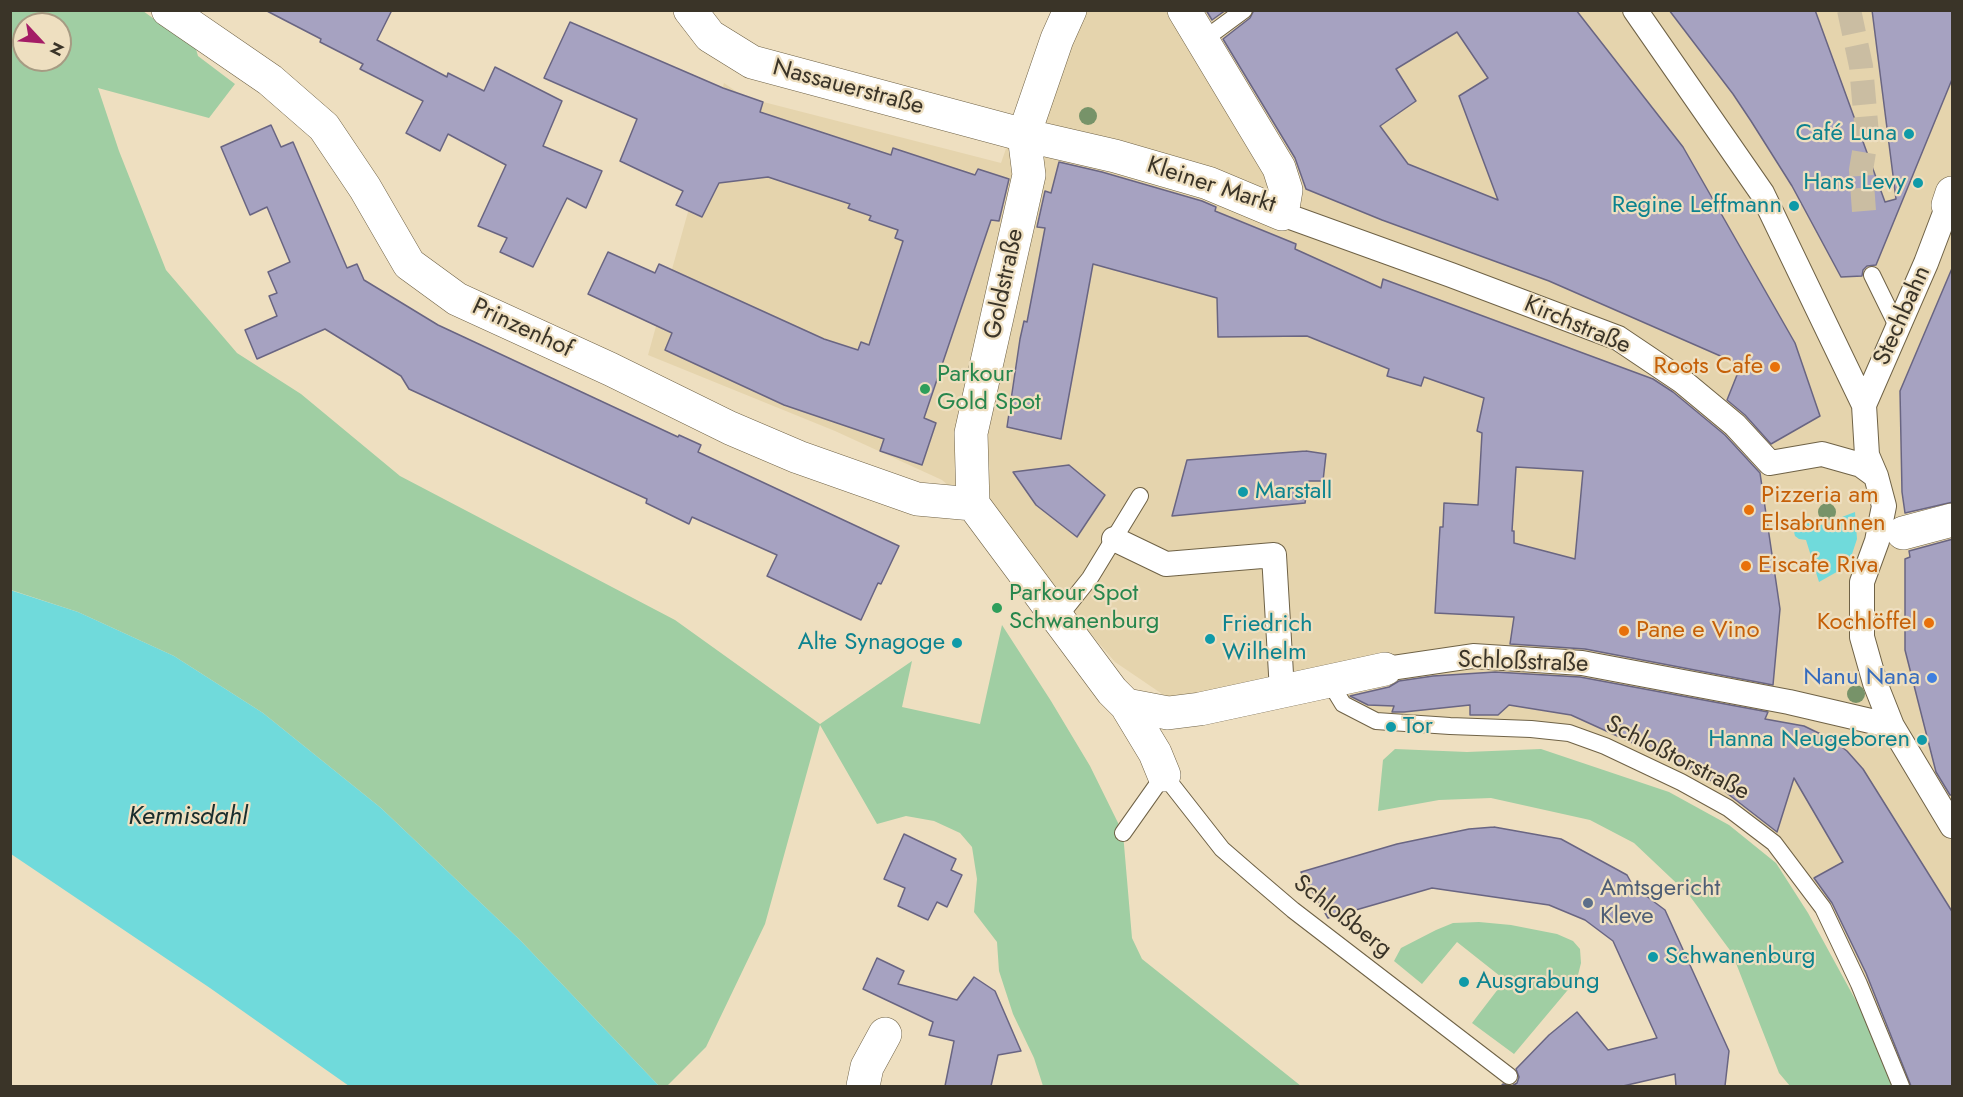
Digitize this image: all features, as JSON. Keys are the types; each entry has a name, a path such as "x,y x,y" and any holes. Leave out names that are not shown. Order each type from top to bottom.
{"street":[{"name":"Prinzenhof","path":"168,10 270,80 324,127 365,188 409,264 457,299 610,369 730,429 798,457 917,499 973,504"},
{"name":"Nassauerstraße","path":"690,10 710,36 752,62 1024,135"},
{"path":"1024,135 1057,39 1070,10"},
{"name":"Kleiner Markt","path":"1024,135 1115,156 1208,183 1282,214 1287,190 1279,168 1184,10"},
{"path":"1635,10 1762,193 1864,405 1867,455 1876,476 1890,537 1862,582 1862,638 1875,683 1892,726 1953,826"},
{"name":"Goldstraße","path":"973,504 971,433 1029,176 1024,135"},
{"name":"Stechbahn","path":"1864,405 1926,263 1950,199"},
{"name":"Kirchstraße","path":"1282,214 1618,338 1682,381 1735,425 1770,464 1822,454 1861,465 1876,476"},
{"path":"973,504 1112,691 1126,705 1155,753 1164,776"},
{"path":"1890,537 1953,520"},
{"path":"1114,539 1166,564 1274,555 1282,691"},
{"name":"Schloßstraße","path":"1126,705 1168,713 1200,709 1384,669 1473,656 1582,663 1789,702 1892,726"},
{"path":"863,1086 867,1067 885,1034"}],"lane":[{"path":"1202,40 1244,10"},
{"path":"1872,275 1898,328"},
{"path":"1058,618 1090,578 1140,496"},
{"name":"Schloßtorstraße","path":"1329,681 1343,704 1376,721 1569,733 1605,746 1681,782 1728,808 1774,843 1823,908 1859,984 1901,1086"},
{"path":"1123,833 1164,776"},
{"name":"Schloßberg","path":"1164,776 1229,856 1293,910 1509,1076"}],"shaded area":[{"path":"1056,11 1952,11 1952,1086 1901,1086 1816,901 1774,843 1605,746 1386,715 1309,691 1171,700 1115,662 1070,610 1033,558 942,480 835,431 648,355 724,83 744,97 1001,163 1049,25"}],"green space":[{"path":"11,11 143,11 196,49 198,56 235,84 209,118 98,88 119,151 166,270 237,353 301,394 400,476 675,620 820,724 912,661 902,707 980,724 1002,625 1090,766 1123,833 1132,938 1142,959 1301,1086 1043,1086 1034,1058 1013,1014 999,971 997,942 974,912 977,879 972,847 960,833 934,821 906,816 877,824 820,725 765,924 706,1047 667,1086 659,1086 521,941 381,808 263,713 174,656 78,612 11,590"},
{"path":"1395,749 1467,752 1541,749 1669,792 1729,825 1776,863 1808,913 1899,1086 1790,1086 1779,1073 1732,953 1689,895 1634,843 1590,820 1491,798 1439,800 1378,811 1383,760"},
{"path":"1479,922 1511,925 1557,934 1573,941 1580,949 1581,963 1577,979 1514,1054 1472,1023 1505,980 1457,942 1422,984 1394,961 1401,948 1436,930 1453,923"}],"water":[{"path":"1855,512 1857,539 1851,557 1842,569 1819,582 1806,540 1795,536 1793,528 1797,522 1804,520 1813,528"},
{"name":"Kermisdahl","path":"10,590 78,612 174,656 263,713 381,808 521,941 659,1086 349,1086 210,988 11,854"}],"building":[{"path":"265,10 392,10 377,40 447,77 448,73 484,91 495,67 562,101 543,146 602,171 586,208 567,198 533,267 500,252 507,238 478,226 506,165 448,134 440,151 406,133 423,101 360,69 363,64"},
{"path":"1206,10 1226,10 1212,20"},
{"path":"1254,10 1576,10 1683,147 1795,343 1820,416 1771,444 1745,415 1727,400 1741,365 1549,281 1382,220 1306,189 1295,158 1223,39 1250,18","holes":["1457,32 1488,78 1459,96 1498,200 1408,164 1380,126 1416,101 1396,69"]},
{"path":"1669,10 1815,10 1885,202 1896,199 1872,10 1953,10 1953,77 1876,265 1867,266 1862,276 1841,277 1792,186 1751,121"},
{"path":"570,22 723,88 763,102 760,112 891,155 893,148 975,175 978,169 1009,179 999,221 991,220 924,418 936,423 922,465 880,451 884,439 784,405 665,350 672,333 588,294 608,252 655,273 659,264 824,339 858,350 861,342 869,345 903,241 895,238 898,230 869,220 871,216 848,208 850,204 768,177 719,183 702,217 676,205 683,191 620,161 637,119 544,78"},
{"path":"271,125 281,147 293,142 347,268 357,264 364,280 438,325 678,437 679,435 701,445 698,452 899,546 861,620 767,576 777,555 692,517 689,524 646,503 647,499 409,389 401,376 325,329 257,359 245,330 277,316 269,296 277,293 268,272 290,262 267,207 250,215 221,147"},
{"path":"1059,162 1202,201 1216,207 1215,211 1296,244 1295,249 1381,288 1383,279 1653,379 1673,392 1725,435 1760,473 1780,609 1773,685 1585,649 1510,644 1514,617 1435,613 1440,527 1443,527 1444,503 1478,505 1482,433 1477,431 1484,398 1424,377 1421,386 1387,376 1389,369 1307,336 1218,337 1217,298 1093,264 1061,439 1007,427 1020,339 1024,321 1027,322 1045,228 1037,227 1045,191 1051,193","holes":["1516,467 1583,471 1575,559 1514,543 1514,531 1512,531"]},
{"path":"1953,266 1953,502 1905,513 1902,492 1900,391"},
{"name":"Marstall","path":"1306,451 1326,454 1323,481 1309,481 1305,503 1172,516 1187,460"},
{"path":"1069,465 1105,495 1077,537 1036,505 1013,472"},
{"path":"1953,539 1953,795 1950,795 1936,772 1905,650 1905,559 1910,557 1909,551"},
{"path":"1495,672 1580,677 1768,712 1765,719 1804,726 1831,739 1847,751 1863,769 1953,913 1953,1086 1911,1086 1866,973 1832,903 1814,878 1843,862 1794,778 1777,832 1692,766 1690,769 1571,715 1509,705 1498,715 1470,715 1470,705 1392,712 1394,706 1368,705 1350,696 1389,687 1399,681 1433,676"},
{"name":"Schwanenburg","path":"1494,827 1561,839 1627,875 1633,886 1665,910 1729,1051 1725,1086 1676,1086 1675,1074 1623,1086 1512,1086 1517,1083 1519,1077 1516,1069 1549,1035 1577,1012 1608,1050 1657,1038 1613,941 1585,920 1549,905 1432,888 1328,918 1301,872 1397,844 1469,829"},
{"path":"904,834 956,859 951,870 962,875 947,907 937,902 928,920 898,906 905,888 884,879"},
{"path":"877,958 904,971 898,984 957,1000 974,977 995,991 1021,1051 998,1055 991,1086 945,1086 954,1041 929,1035 933,1022 863,989"}],"tunnel":[{"path":"1849,10 1861,66 1867,134 1861,170 1864,211"}],"place":[{"name":"Café Luna","path":"1909,134"},
{"name":"Hans Levy","path":"1918,183"},
{"name":"Regine Leffmann","path":"1794,206"},
{"name":"Roots Cafe","path":"1775,367"},
{"name":"Parkour Gold Spot","path":"925,389"},
{"name":"Marstall","path":"1243,492"},
{"name":"Pizzeria am Elsabrunnen","path":"1749,510"},
{"name":"Eiscafe Riva","path":"1746,566"},
{"name":"Parkour Spot Schwanenburg","path":"997,608"},
{"name":"Kochlöffel","path":"1929,623"},
{"name":"Pane e Vino","path":"1624,631"},
{"name":"Friedrich Wilhelm","path":"1210,639"},
{"name":"Alte Synagoge","path":"957,643"},
{"name":"Nanu Nana","path":"1932,678"},
{"name":"Tor","path":"1391,727"},
{"name":"Hanna Neugeboren","path":"1922,740"},
{"name":"Amtsgericht Kleve","path":"1588,903"},
{"name":"Schwanenburg","path":"1653,957"},
{"name":"Ausgrabung","path":"1464,982"}]}
